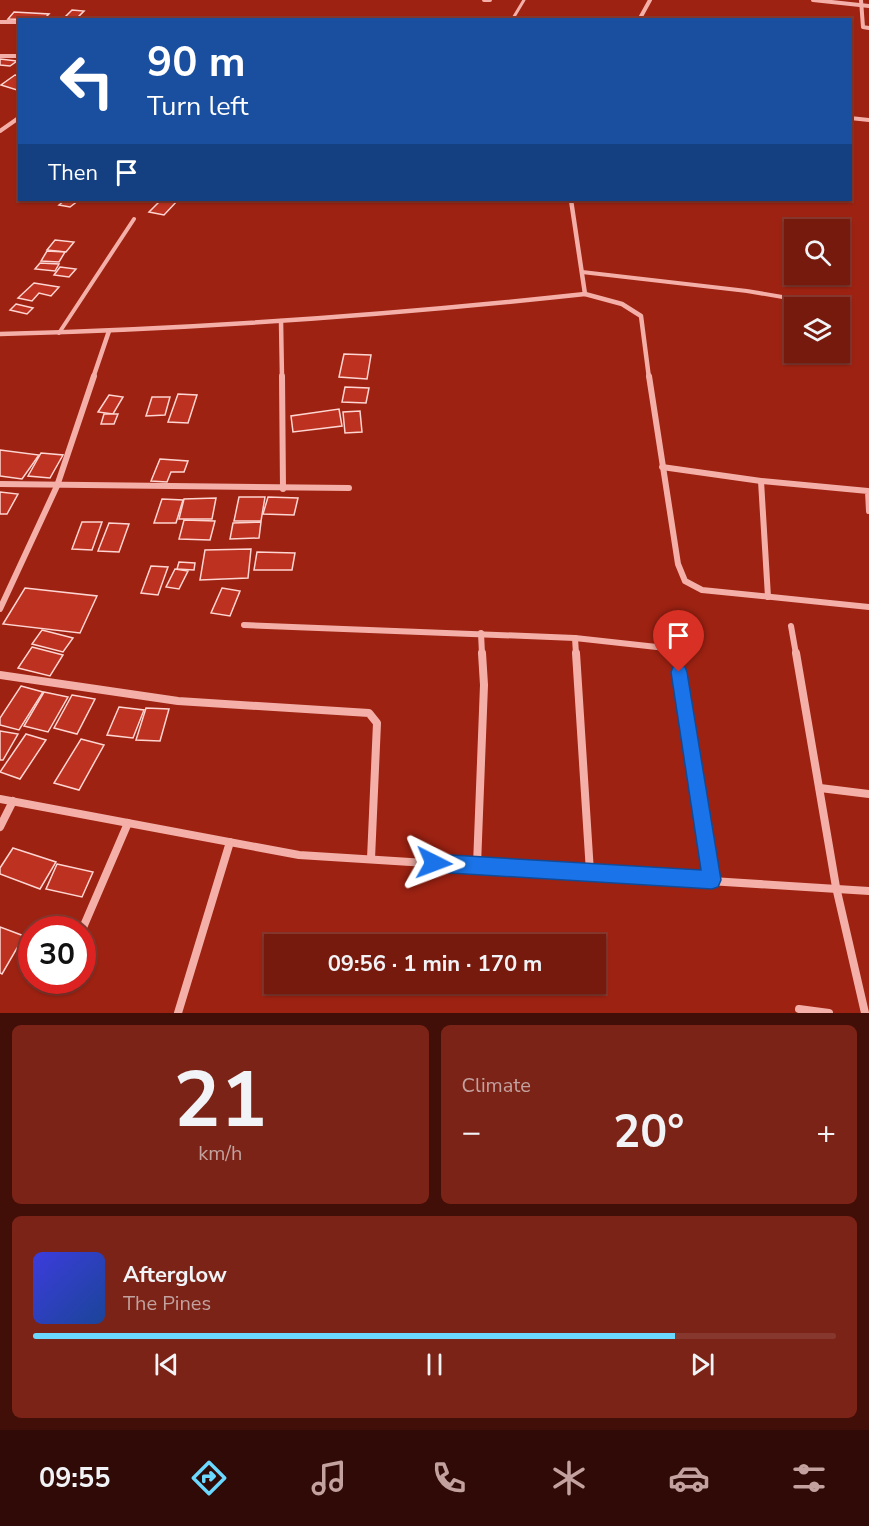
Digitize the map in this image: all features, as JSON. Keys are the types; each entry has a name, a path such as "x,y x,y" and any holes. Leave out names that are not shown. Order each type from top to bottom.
{"street":[{"path":"484,0 490,0"},
{"path":"640,18 650,0"},
{"path":"813,0 861,2 869,6"},
{"path":"861,2 863,27 869,28"},
{"path":"0,22 18,22"},
{"path":"0,56 18,56"},
{"path":"0,131 18,118"},
{"path":"852,118 869,120"},
{"path":"571,201 585,294"},
{"path":"0,334 109,331 416,312 585,294 617,301 633,308 641,316 678,564 685,581 702,591 869,607"},
{"path":"281,321 283,489"},
{"path":"0,609 57,486 109,331"},
{"path":"662,467 761,481 868,491 869,511"},
{"path":"761,481 768,597"},
{"path":"0,484 349,488"},
{"path":"244,625 575,638 675,649 712,880"},
{"path":"791,626 836,888 865,1013"},
{"path":"477,865 484,685 481,633"},
{"path":"575,638 590,872"},
{"path":"0,675 178,701 369,713 377,723 371,859"},
{"path":"820,788 869,794"},
{"path":"0,799 299,855 869,891"},
{"path":"0,827 13,801"},
{"path":"88,916 128,822"},
{"path":"178,1013 230,842"},
{"path":"799,1009 830,1013"}],"lane":[{"path":"513,18 524,0"},
{"path":"59,333 134,219"},
{"path":"582,272 784,297"}],"building":[{"path":"72,10 84,11 77,18 64,18"},
{"path":"14,12 49,14 46,17 51,17 50,18 8,19"},
{"path":"0,59 17,61 10,66 0,65"},
{"path":"15,75 18,76 17,90 1,85"},
{"path":"64,201 78,201 70,207 59,205"},
{"path":"160,201 177,201 164,215 149,212"},
{"path":"55,240 74,242 66,252 47,250"},
{"path":"47,251 65,252 59,262 41,261"},
{"path":"40,263 59,264 55,271 35,269"},
{"path":"60,267 76,269 69,277 54,275"},
{"path":"34,283 59,287 51,296 39,293 32,301 18,298"},
{"path":"16,304 33,308 27,314 10,310"},
{"path":"344,354 371,355 367,379 339,377"},
{"path":"345,387 369,388 366,403 342,402"},
{"path":"178,394 197,395 188,423 168,422"},
{"path":"109,395 123,397 113,414 98,412"},
{"path":"152,397 170,397 165,415 146,416"},
{"path":"339,409 342,426 293,432 291,416"},
{"path":"360,411 362,432 345,433 343,412"},
{"path":"104,414 118,414 114,424 101,424"},
{"path":"0,450 39,455 22,479 0,476"},
{"path":"41,453 63,455 50,478 28,476"},
{"path":"160,459 188,461 184,472 171,472 167,482 151,481"},
{"path":"0,492 18,494 7,514 0,514"},
{"path":"239,497 265,497 261,521 234,521"},
{"path":"268,497 298,498 294,515 263,514"},
{"path":"216,498 212,519 179,519 184,499"},
{"path":"162,499 183,500 176,523 154,523"},
{"path":"184,520 215,521 210,540 179,539"},
{"path":"82,522 102,522 92,550 72,549"},
{"path":"261,522 259,538 230,539 233,523"},
{"path":"109,523 129,524 119,552 98,551"},
{"path":"251,549 248,578 200,580 205,550"},
{"path":"257,552 295,553 292,570 254,570"},
{"path":"179,562 195,563 194,570 177,569"},
{"path":"151,566 168,567 158,595 141,593"},
{"path":"175,569 188,571 179,589 166,587"},
{"path":"25,588 97,596 80,633 3,624"},
{"path":"222,588 240,591 230,616 211,613"},
{"path":"42,630 73,638 63,652 32,644"},
{"path":"32,647 63,655 50,676 18,668"},
{"path":"21,686 43,692 19,730 0,725 0,718"},
{"path":"44,692 68,697 48,732 24,726"},
{"path":"72,695 95,699 77,734 54,728"},
{"path":"119,707 144,710 133,738 107,735"},
{"path":"146,708 169,709 160,741 136,740"},
{"path":"0,731 18,734 3,760 0,760"},
{"path":"26,734 46,740 20,779 0,772"},
{"path":"81,739 104,745 79,790 54,783"},
{"path":"13,848 56,862 40,889 0,874 0,868"},
{"path":"57,864 93,872 82,897 46,889"},
{"path":"0,927 18,934 18,946 2,974 0,973"}],"route":[{"path":"434,863 712,880 679,672"}]}
